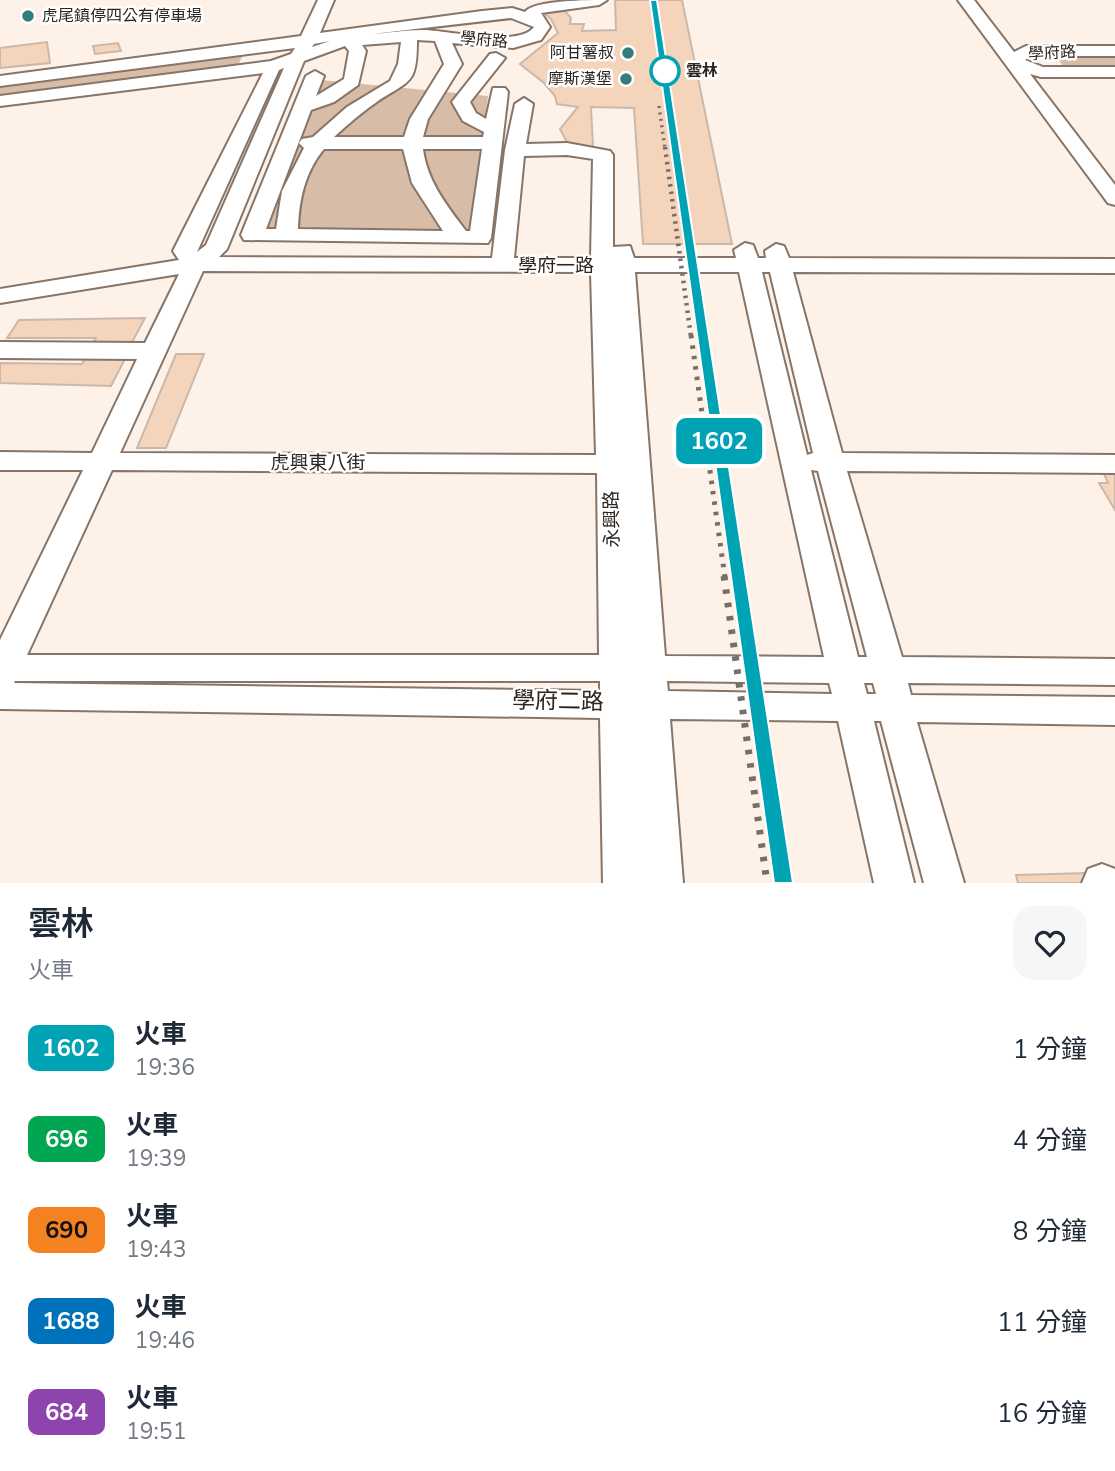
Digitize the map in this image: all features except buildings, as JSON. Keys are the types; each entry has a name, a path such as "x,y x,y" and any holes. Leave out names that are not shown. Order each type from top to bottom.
{"street":[{"path":"1,677 290,53 306,0"},
{"path":"0,101 115,96 274,66 309,38 326,0"},
{"path":"539,21 532,11 536,9 599,0"},
{"path":"966,0 1019,56 1041,72 1115,170"},
{"path":"985,0 1019,56 1115,199"},
{"name":"學府路","path":"0,81 290,53 344,41 443,38 513,43 536,37 542,27 539,21 512,13 309,38"},
{"path":"421,23 414,30 443,38 453,64 443,87 427,104 416,123 413,143 418,176 460,238"},
{"path":"287,227 296,175 304,159 340,120 368,99 396,85 407,66 409,40"},
{"path":"304,106 328,98 352,81 358,51 353,45"},
{"name":"學府路","path":"1019,56 1115,51"},
{"path":"493,136 466,113 461,102 496,58"},
{"path":"198,255 274,66"},
{"name":"學府路","path":"1041,72 1115,72"},
{"path":"315,76 259,219 287,227 480,238 499,92"},
{"path":"503,258 515,150 524,104"},
{"path":"290,143 413,143 493,136"},
{"name":"永興路","path":"515,150 567,149 603,155 613,259 624,463 649,669 663,883"},
{"path":"287,227 483,219"},
{"name":"學府一路","path":"0,282 198,255 613,259 1115,252"},
{"name":"學府一路","path":"0,296 198,255"},
{"path":"763,258 796,462 894,883"},
{"path":"763,258 830,463 944,883"},
{"name":"學府一路","path":"763,258 1115,266"},
{"path":"0,350 154,351"},
{"name":"虎興東八街","path":"0,461 624,463"},
{"path":"796,462 1115,464"},
{"name":"永興路","path":"623,883 615,685 624,463"},
{"name":"學府二路","path":"1,677 615,685 649,669 1115,673"},
{"name":"學府二路","path":"615,685 651,704 853,710 1115,711"}],"shaded area":[{"path":"244,53 237,67 0,97 0,85"},
{"path":"1054,54 1115,54 1115,68 1064,67"},
{"path":"321,80 488,96 473,231 264,231"}],"railway":[{"path":"653,0 675,149"},
{"path":"659,106 665,149"},
{"path":"665,147 691,337"},
{"path":"675,147 703,337"},
{"path":"691,335 725,578"},
{"path":"703,335 739,578"},
{"path":"724,576 767,883"},
{"path":"738,576 784,883"}],"train":[{"name":"1602","path":"653,0 784,883"}],"place":[{"name":"虎尾鎮停四公有停車場","path":"28,16"},
{"name":"阿甘薯叔","path":"628,53"},
{"name":"雲林","path":"665,71"},
{"name":"摩斯漢堡","path":"626,79"}]}
